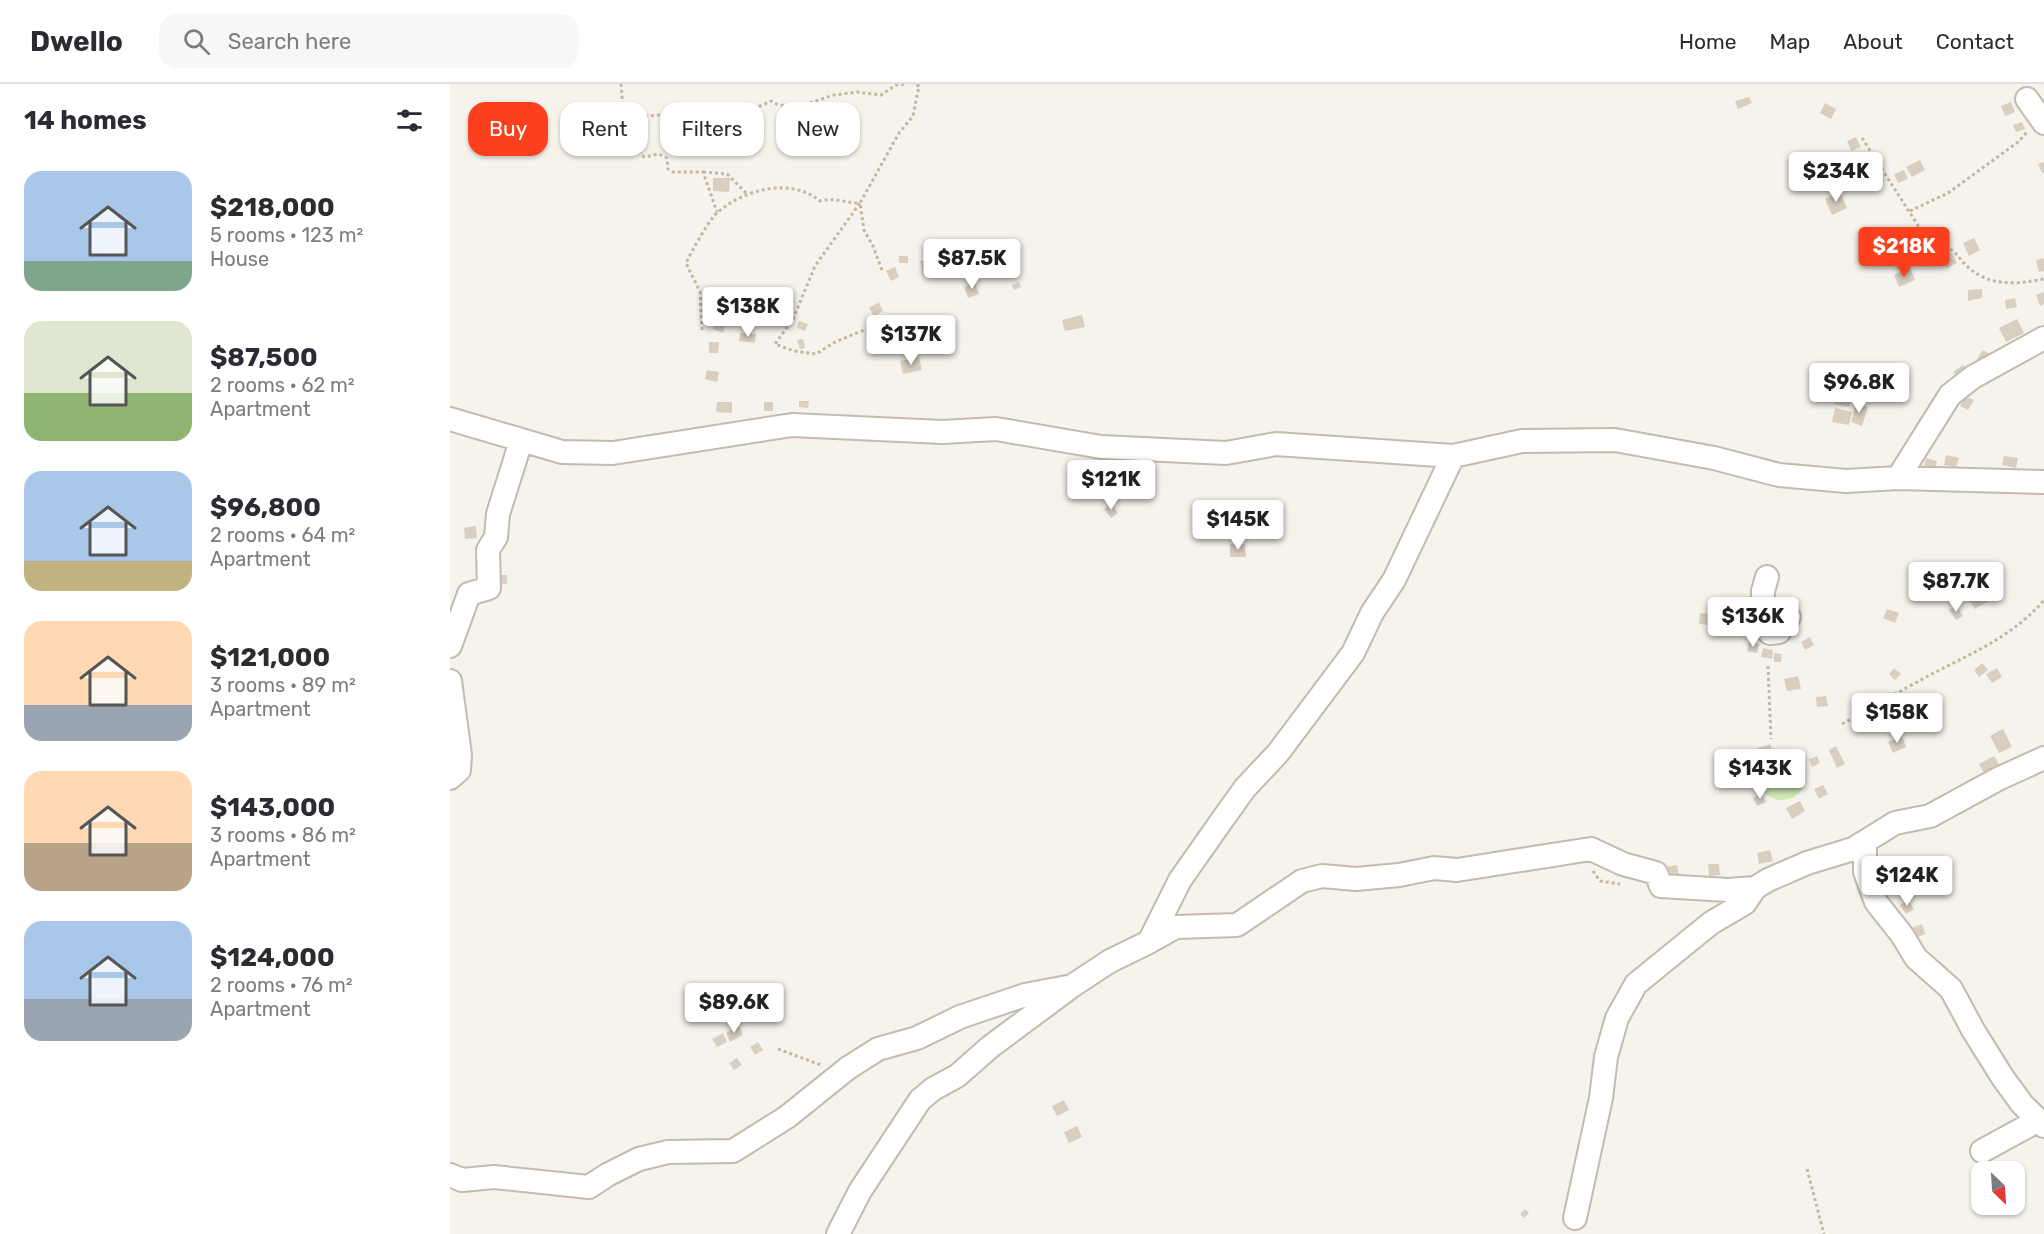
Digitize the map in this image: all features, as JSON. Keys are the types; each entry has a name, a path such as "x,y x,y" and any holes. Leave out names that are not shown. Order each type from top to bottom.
{"street":[{"path":"1898,478 1950,395 1973,377 2044,338"},
{"path":"450,419 562,452 613,453 792,425 942,432 996,429 1101,447 1226,453 1276,444 1453,456 1522,441 1615,440 1714,458 1779,475 1846,481 1898,478 2044,482"},
{"path":"450,646 469,594 489,588 488,550 496,537 498,514 521,441"},
{"path":"1149,942 1180,880 1220,823 1245,788 1278,753 1353,654 1372,613 1394,580 1453,456"},
{"path":"1767,577 1763,591 1763,626 1770,633 1779,632 1789,616"},
{"path":"450,681 460,755 459,770 450,778"},
{"path":"838,1234 860,1191 920,1100 933,1089 957,1076 990,1047 1072,986 1110,961 1176,927 1237,925 1302,880 1322,876 1356,879 1399,875 1434,868 1457,870 1502,862 1540,860 1591,849 1623,864 1656,873 1661,886 1728,890 1755,888 1807,863 1861,849 1894,824 1930,816 1998,779 2044,758"},
{"path":"1861,849 1865,872 1876,902 1902,935 1916,958 1951,989 1989,1056 2022,1104 2041,1124 1982,1151"},
{"path":"1575,1218 1601,1098 1606,1057 1617,1018 1635,984 1712,923 1745,903 1755,888"},
{"path":"450,1175 462,1180 494,1177 589,1187 639,1159 668,1152 733,1152 787,1117 836,1078 878,1049 917,1038 960,1017 1025,995 1072,986"}],"path":[{"path":"621,84 623,102"},
{"path":"648,116 688,113 708,122 726,113 740,115 771,100 778,105 797,106 834,95 857,92 881,95 896,85 907,84"},
{"path":"893,318 835,342 816,354 794,351 775,344 793,319 820,259 860,203 899,133 913,116 919,86 913,84"},
{"path":"1910,211 1948,194 2018,142 2037,113"},
{"path":"1862,138 1930,239 1952,250 1968,268 1985,279 2003,284 2044,279"},
{"path":"643,156 659,154 667,158 668,169 673,172 727,174 748,195"},
{"path":"703,172 717,212"},
{"path":"702,330 700,292 686,263 717,212 759,189 801,189 820,201 831,198 845,203 860,203"},
{"path":"860,203 864,230 882,270"},
{"path":"1842,724 1930,675 1981,651 2036,610 2044,600"},
{"path":"1768,666 1771,739"},
{"path":"778,1049 824,1066 836,1078"},
{"path":"1807,1169 1824,1234"}],"green space":[{"path":"1777,752 1787,752 1802,762 1806,776 1805,785 1796,796 1787,800 1777,800 1762,790 1758,781 1758,771 1768,756"}],"building":[{"path":"1749,97 1752,103 1738,109 1735,101"},
{"path":"2011,102 2015,112 2005,116 2001,106"},
{"path":"1825,103 1836,109 1831,119 1820,113"},
{"path":"2022,122 2025,129 2016,132 2013,125"},
{"path":"1856,137 1861,147 1851,151 1847,141"},
{"path":"1863,155 1872,168 1861,175 1852,163"},
{"path":"1920,160 1925,170 1912,177 1906,167"},
{"path":"2044,162 2044,172 2042,173 2038,164"},
{"path":"1873,169 1881,180 1870,189 1861,177"},
{"path":"1904,170 1908,179 1898,183 1894,174"},
{"path":"713,178 730,178 729,192 713,191"},
{"path":"1840,192 1847,208 1832,215 1825,199"},
{"path":"1974,238 1980,250 1969,256 1963,243"},
{"path":"1926,243 1932,255 1918,261 1913,248"},
{"path":"1952,253 1957,263 1947,268 1941,258"},
{"path":"899,256 908,256 908,263 899,263"},
{"path":"942,258 944,271 923,275 920,261"},
{"path":"2044,258 2044,271 2039,272 2036,260"},
{"path":"895,267 899,277 891,281 886,271"},
{"path":"1910,268 1915,280 1899,287 1894,275"},
{"path":"1019,282 1021,287 1014,290 1012,285"},
{"path":"975,283 979,294 968,298 964,287"},
{"path":"1982,289 1982,298 1968,301 1968,290"},
{"path":"2044,292 2044,304 2040,306 2036,295"},
{"path":"2015,298 2017,307 2006,309 2005,300"},
{"path":"879,302 883,311 874,316 869,308"},
{"path":"1082,315 1085,327 1065,331 1062,320"},
{"path":"2017,319 2024,333 2006,342 1999,328"},
{"path":"799,321 808,324 805,331 797,328"},
{"path":"715,324 725,327 723,333 713,329"},
{"path":"740,333 756,334 755,343 739,341"},
{"path":"803,339 805,348 800,349 797,340"},
{"path":"709,342 719,342 718,353 709,353"},
{"path":"1983,350 1994,356 1988,366 1977,359"},
{"path":"919,357 922,370 903,374 900,361"},
{"path":"1963,365 1969,373 1960,380 1953,372"},
{"path":"707,370 719,372 717,382 705,379"},
{"path":"1820,377 1837,384 1831,397 1815,390"},
{"path":"1837,389 1852,392 1849,407 1834,404"},
{"path":"1965,396 1974,400 1968,410 1960,406"},
{"path":"799,401 809,401 808,408 799,407"},
{"path":"717,402 732,402 732,413 716,412"},
{"path":"764,402 773,402 773,411 764,411"},
{"path":"1856,403 1868,407 1862,426 1851,422"},
{"path":"1835,408 1852,412 1849,425 1832,422"},
{"path":"1946,455 1959,458 1956,468 1944,465"},
{"path":"2004,456 2018,458 2016,468 2002,465"},
{"path":"1926,458 1937,461 1935,469 1924,466"},
{"path":"1112,504 1118,513 1111,518 1104,509"},
{"path":"476,526 477,538 465,539 464,528"},
{"path":"1230,544 1245,544 1246,557 1230,557"},
{"path":"495,575 507,575 507,584 494,583"},
{"path":"1983,591 1989,601 1975,609 1969,599"},
{"path":"1957,606 1963,616 1956,620 1949,610"},
{"path":"1887,609 1899,613 1895,623 1883,618"},
{"path":"1700,613 1709,614 1709,625 1699,624"},
{"path":"1726,615 1737,615 1737,627 1726,626"},
{"path":"1810,637 1814,645 1805,650 1801,642"},
{"path":"1749,642 1759,644 1757,653 1747,651"},
{"path":"1763,648 1773,650 1772,659 1761,657"},
{"path":"1774,653 1782,654 1781,662 1774,662"},
{"path":"1982,663 1988,670 1979,677 1974,670"},
{"path":"1894,668 1901,674 1895,680 1889,674"},
{"path":"1997,668 2002,677 1992,683 1986,674"},
{"path":"1798,676 1801,689 1787,691 1784,679"},
{"path":"1826,696 1828,706 1817,707 1816,697"},
{"path":"2003,729 2012,747 1999,753 1990,736"},
{"path":"1902,736 1906,747 1893,753 1888,742"},
{"path":"1770,744 1773,752 1761,757 1758,748"},
{"path":"1836,746 1845,764 1837,768 1829,750"},
{"path":"1817,756 1820,763 1812,767 1809,759"},
{"path":"1994,756 1999,764 1984,773 1979,764"},
{"path":"1748,771 1751,778 1744,782 1740,774"},
{"path":"1823,785 1828,794 1819,799 1814,789"},
{"path":"1762,794 1766,802 1757,806 1753,798"},
{"path":"1800,801 1805,811 1792,819 1786,808"},
{"path":"1770,850 1773,861 1759,864 1757,853"},
{"path":"1708,864 1719,864 1720,875 1709,876"},
{"path":"1677,865 1680,879 1669,881 1666,867"},
{"path":"1908,900 1914,909 1906,914 1900,905"},
{"path":"1922,924 1925,934 1916,938 1912,928"},
{"path":"739,1026 743,1035 730,1042 726,1033"},
{"path":"723,1033 727,1042 717,1047 712,1039"},
{"path":"758,1042 763,1050 755,1055 750,1047"},
{"path":"737,1058 742,1065 734,1070 729,1063"},
{"path":"1064,1100 1069,1110 1057,1116 1052,1106"},
{"path":"1077,1126 1082,1137 1069,1143 1064,1132"},
{"path":"1525,1209 1529,1213 1524,1218 1520,1214"}]}
